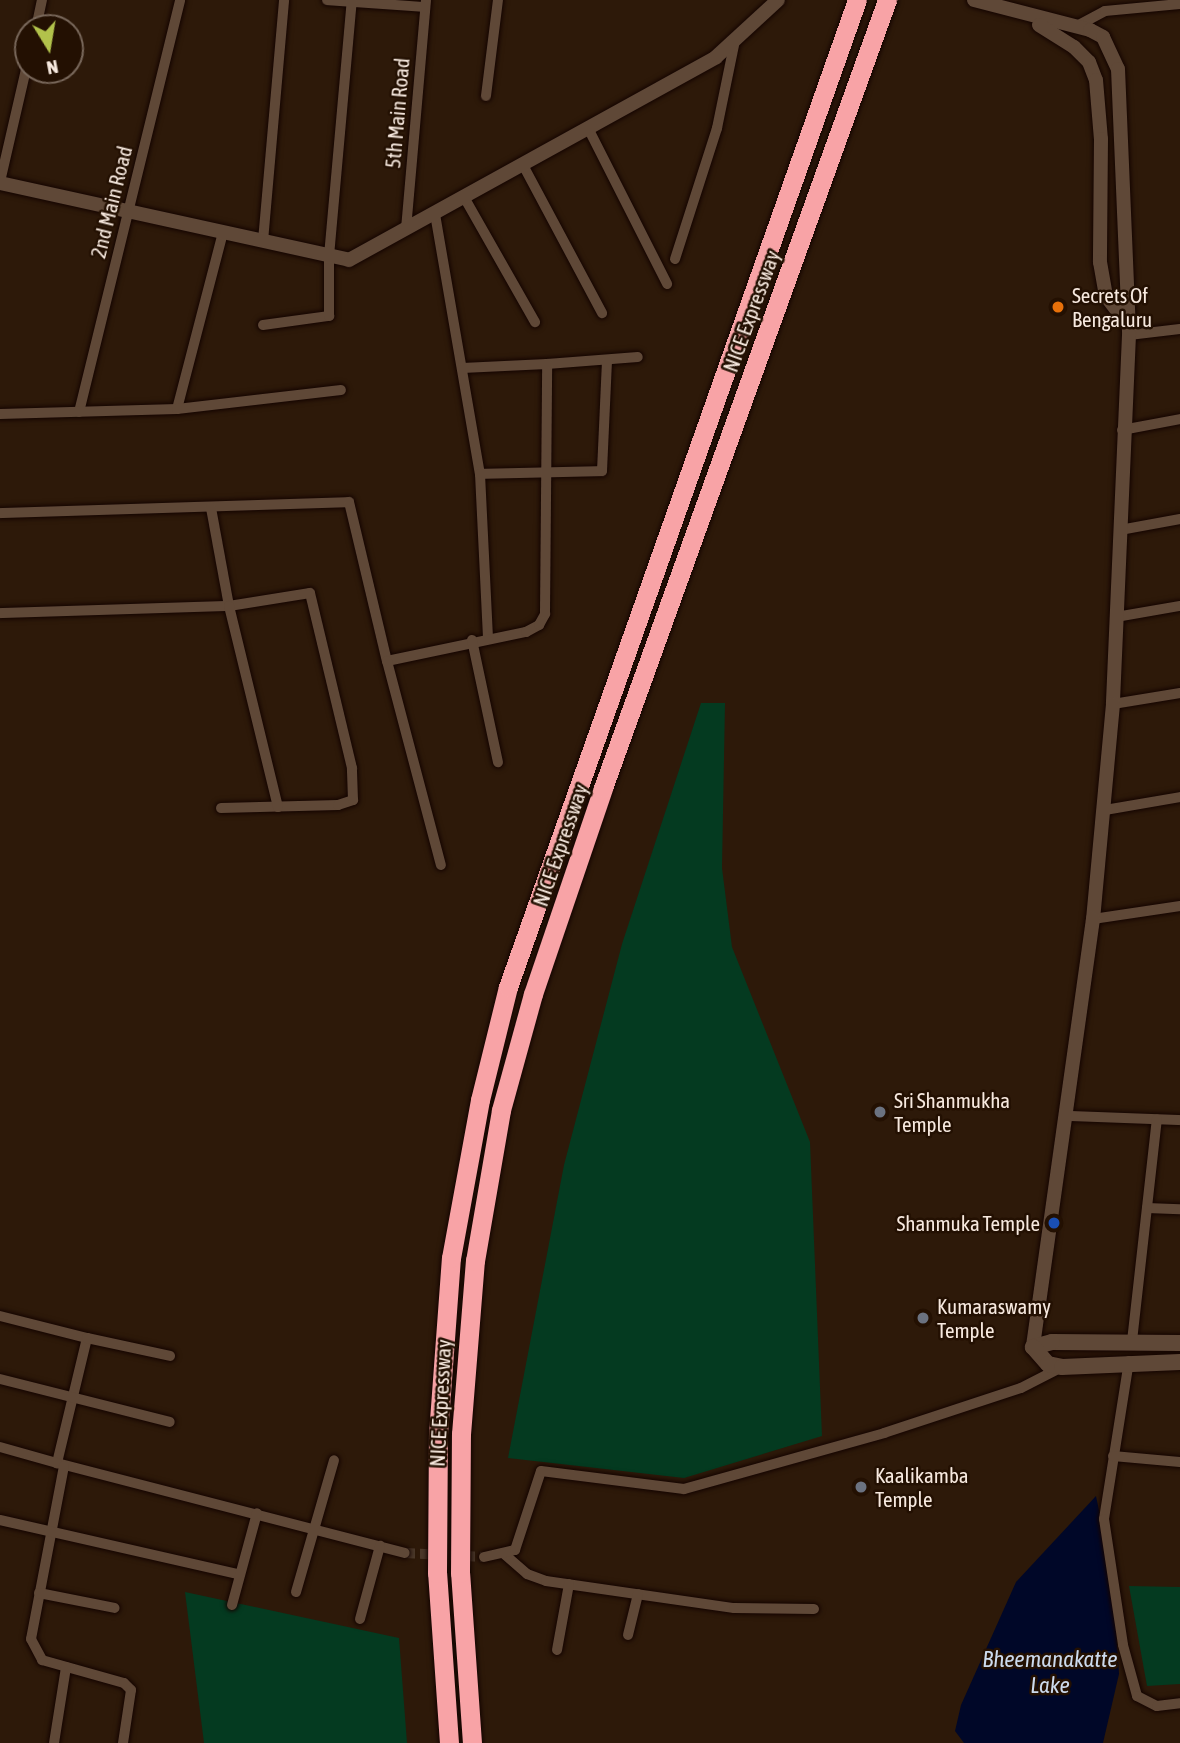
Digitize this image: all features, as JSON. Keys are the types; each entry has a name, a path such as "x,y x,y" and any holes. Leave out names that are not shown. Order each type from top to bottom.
{"highway":[{"name":"NICE Expressway","path":"449,1743 437,1573 438,1434 451,1258 480,1100 513,974 857,0"},
{"name":"NICE Expressway","path":"472,1743 460,1573 461,1434 475,1261 501,1110 533,994 600,797 887,0"}],"main road":[{"path":"1180,1343 1052,1342 1033,1347 1048,1364 1062,1367 1129,1361 1180,1362"}],"street":[{"name":"2nd Main Road","path":"79,412 180,0"},
{"path":"263,242 284,0"},
{"path":"327,0 425,3"},
{"path":"486,96 498,0"},
{"path":"23,84 0,182 349,260 716,57 778,0"},
{"path":"974,0 1103,37 1118,69 1127,328 1113,704 1105,810 1069,1116 1033,1347"},
{"path":"263,325 329,316 329,256 352,1"},
{"name":"5th Main Road","path":"406,229 425,3"},
{"path":"1074,27 1105,11 1180,4"},
{"path":"1013,13 1060,34 1089,62 1096,80 1101,139 1100,262 1106,296 1127,328"},
{"path":"675,259 717,128 735,40"},
{"path":"589,128 667,284"},
{"path":"523,165 601,313"},
{"path":"464,197 534,322"},
{"path":"435,214 480,474 488,638"},
{"path":"177,409 223,233"},
{"path":"1127,328 1180,329"},
{"path":"462,368 638,357"},
{"path":"480,474 602,471 607,360"},
{"path":"387,661 472,640 526,632 544,621 543,472 547,364"},
{"path":"0,414 177,409 341,390"},
{"path":"1122,429 1180,419"},
{"path":"0,513 349,502 440,865"},
{"path":"211,508 229,606 278,807"},
{"path":"1120,530 1180,519"},
{"path":"0,613 229,606 310,593 352,768 353,800 338,805 221,808"},
{"path":"1116,617 1180,606"},
{"path":"472,640 498,762"},
{"path":"1113,704 1180,693"},
{"path":"1105,810 1180,797"},
{"path":"1093,919 1180,906"},
{"path":"1069,1116 1180,1120"},
{"path":"1132,1341 1157,1119"},
{"path":"1147,1208 1180,1209"},
{"path":"0,1316 170,1356"},
{"path":"87,1338 72,1401 31,1639 34,1652 42,1660 124,1683 131,1690 123,1743"},
{"path":"1129,1361 1104,1519 1122,1644 1137,1696 1157,1706 1180,1703"},
{"path":"484,1557 514,1550 541,1471 684,1489 884,1433 1021,1388 1062,1367"},
{"path":"0,1380 72,1401 170,1422"},
{"path":"0,1447 405,1553"},
{"path":"1113,1456 1180,1462"},
{"path":"296,1592 334,1460"},
{"path":"232,1605 238,1574 257,1513"},
{"path":"0,1520 238,1574"},
{"path":"360,1619 380,1546"},
{"path":"503,1553 527,1574 569,1584 734,1608 814,1609"},
{"path":"558,1650 569,1584"},
{"path":"40,1593 115,1608"},
{"path":"628,1634 638,1594"},
{"path":"54,1743 66,1667"}],"green space":[{"path":"701,703 725,703 722,868 732,947 810,1142 822,1436 684,1478 508,1458 564,1165 622,944"},
{"path":"1129,1586 1180,1587 1180,1684 1147,1686"},
{"path":"185,1592 399,1638 407,1743 204,1743"}],"water":[{"name":"Bheemanakatte Lake","path":"1096,1496 1112,1572 1119,1674 1103,1743 964,1743 955,1731 961,1705 1016,1582"}],"tunnel":[{"path":"405,1553 484,1557"}],"place":[{"name":"Secrets Of Bengaluru","path":"1058,307"},
{"name":"Sri Shanmukha Temple","path":"880,1112"},
{"name":"Shanmuka Temple","path":"1054,1223"},
{"name":"Kumaraswamy Temple","path":"923,1318"},
{"name":"Kaalikamba Temple","path":"861,1487"}]}
